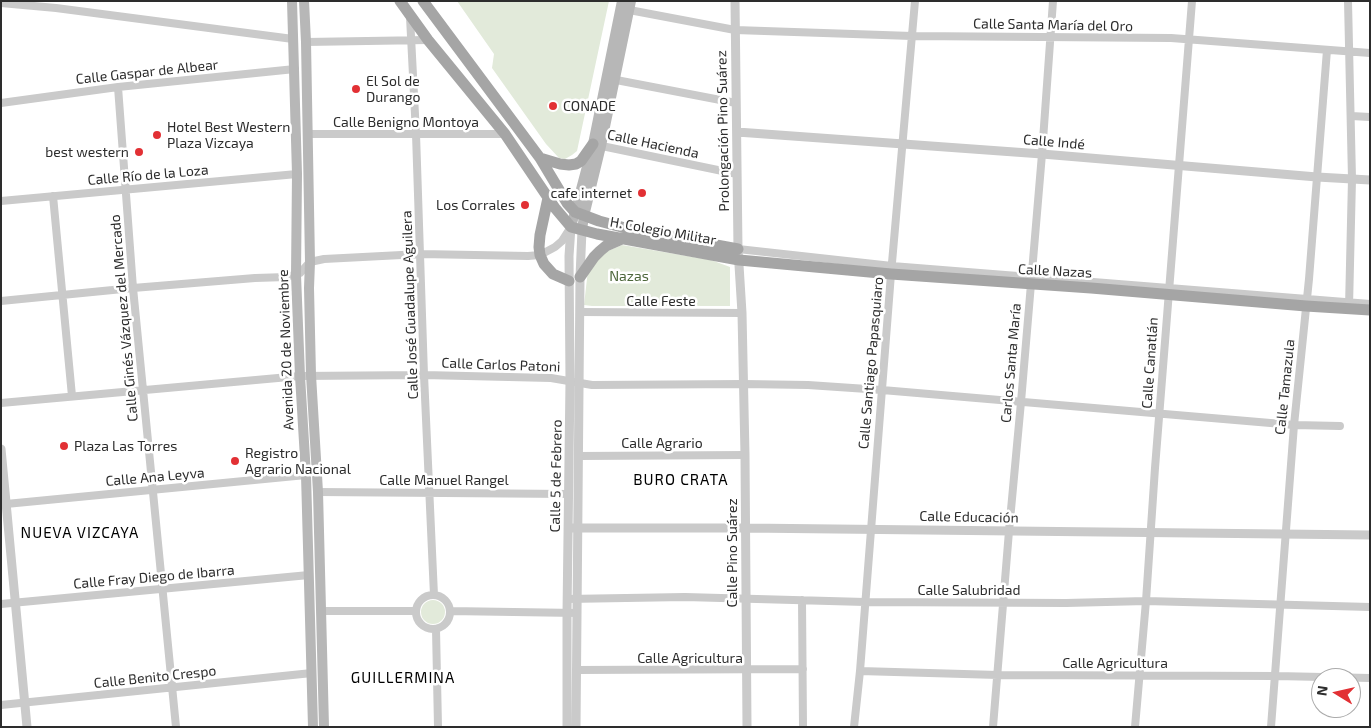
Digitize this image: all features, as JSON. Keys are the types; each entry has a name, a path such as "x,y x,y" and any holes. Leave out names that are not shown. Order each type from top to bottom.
{"main road":[{"name":"Avenida 20 de Noviembre","path":"292,1 298,174 296,275 306,475 313,727"},
{"name":"Avenida 20 de Noviembre","path":"304,1 308,134 311,375 318,492 324,727"},
{"path":"400,1 428,40 505,134 555,208 577,228"},
{"path":"423,1 540,158 567,203 580,214"},
{"path":"577,228 597,145 625,5"},
{"path":"540,158 560,164 576,164 582,161 597,145"},
{"path":"548,198 540,235 540,255 548,270 553,274 575,279 600,251 606,246 622,239"},
{"name":"H. Colegio Militar","path":"580,214 629,229 739,255"},
{"name":"H. Colegio Militar","path":"577,228 622,239 739,255"},
{"name":"Calle Nazas","path":"739,255 891,270 1349,305 1370,310"}],"street":[{"name":"Prolongación Pino Suárez","path":"735,1 739,255"},
{"name":"Calle Santiago Papasquiaro","path":"854,727 915,1"},
{"name":"Carlos Santa María","path":"993,727 1042,154 1053,1"},
{"name":"Calle Canatlán","path":"1135,727 1192,1"},
{"path":"1348,1 1352,179 1349,305 1370,304"},
{"path":"1,3 56,8 293,39"},
{"name":"Calle Santa María del Oro","path":"625,5 735,30 912,36 1189,40 1370,54"},
{"name":"Calle José Guadalupe Aguilera","path":"410,15 434,595"},
{"path":"306,42 428,40"},
{"name":"Calle Tamazula","path":"1271,727 1294,425 1317,177 1326,50"},
{"name":"Calle Gaspar de Albear","path":"1,103 118,87 295,69"},
{"path":"611,79 736,103"},
{"name":"Calle Ginés Vázquez del Mercado","path":"118,87 133,288 176,727"},
{"path":"1351,116 1370,117"},
{"name":"Calle Indé","path":"737,132 1370,180"},
{"name":"Calle Benigno Montoya","path":"308,134 505,134"},
{"name":"Calle Hacienda","path":"597,145 737,174"},
{"name":"Calle Río de la Loza","path":"1,201 298,174"},
{"path":"53,196 72,396"},
{"path":"1,301 133,288 287,277 296,275 310,262 324,259 421,254 517,257 540,255 555,247 577,228"},
{"name":"Calle 5 de Febrero","path":"573,528 569,494 580,312 569,256 577,228"},
{"name":"Calle Pino Suárez","path":"739,255 746,455 748,727"},
{"name":"Calle 5 de Febrero","path":"567,727 572,613 573,528 579,456 575,382 575,279"},
{"name":"Calle Feste","path":"580,312 742,313"},
{"name":"Calle Carlos Patoni","path":"1,403 311,375 424,375 551,378 592,385 808,385 1294,425 1340,426"},
{"path":"1,449 27,727"},
{"name":"Calle Agrario","path":"579,456 746,455"},
{"name":"Calle Ana Leyva","path":"6,504 306,475"},
{"name":"Calle Manuel Rangel","path":"318,492 569,494"},
{"name":"Calle Educación","path":"573,528 746,528 1370,535"},
{"name":"Calle Fray Diego de Ibarra","path":"1,604 309,575"},
{"path":"428,595 443,598 450,611 450,615 443,626 436,629 426,628 416,616 420,601 428,595"},
{"name":"Calle Salubridad","path":"572,598 685,597 865,602 1146,601 1370,607"},
{"path":"802,600 803,727"},
{"path":"321,611 416,611"},
{"path":"450,611 572,613"},
{"name":"Calle 5 de Febrero","path":"572,613 576,670 576,727"},
{"path":"436,629 438,727"},
{"name":"Calle Agricultura","path":"576,670 803,669"},
{"name":"Calle Agricultura","path":"860,671 998,675 1370,678"},
{"name":"Calle Benito Crespo","path":"1,704 312,673"}],"green space":[{"name":"CONADE","path":"457,1 609,1 577,151 572,155 565,159 559,158 546,144 492,68 494,54"},
{"name":"Nazas","path":"622,245 711,260 730,267 730,306 584,305 588,270 596,256"},
{"path":"433,600 438,601 444,607 444,617 438,623 433,624 428,623 422,617 421,612 422,607 428,601"}],"place":[{"name":"El Sol de Durango","path":"356,89"},
{"name":"CONADE","path":"553,106"},
{"name":"Hotel Best Western Plaza Vizcaya","path":"157,135"},
{"name":"best western","path":"139,152"},
{"name":"cafe internet","path":"642,193"},
{"name":"Los Corrales","path":"525,205"},
{"name":"Plaza Las Torres","path":"64,446"},
{"name":"Registro Agrario Nacional","path":"235,461"}],"district":[{"name":"BURO CRATA","path":"681,480"},
{"name":"NUEVA VIZCAYA","path":"80,533"},
{"name":"GUILLERMINA","path":"403,678"}]}
